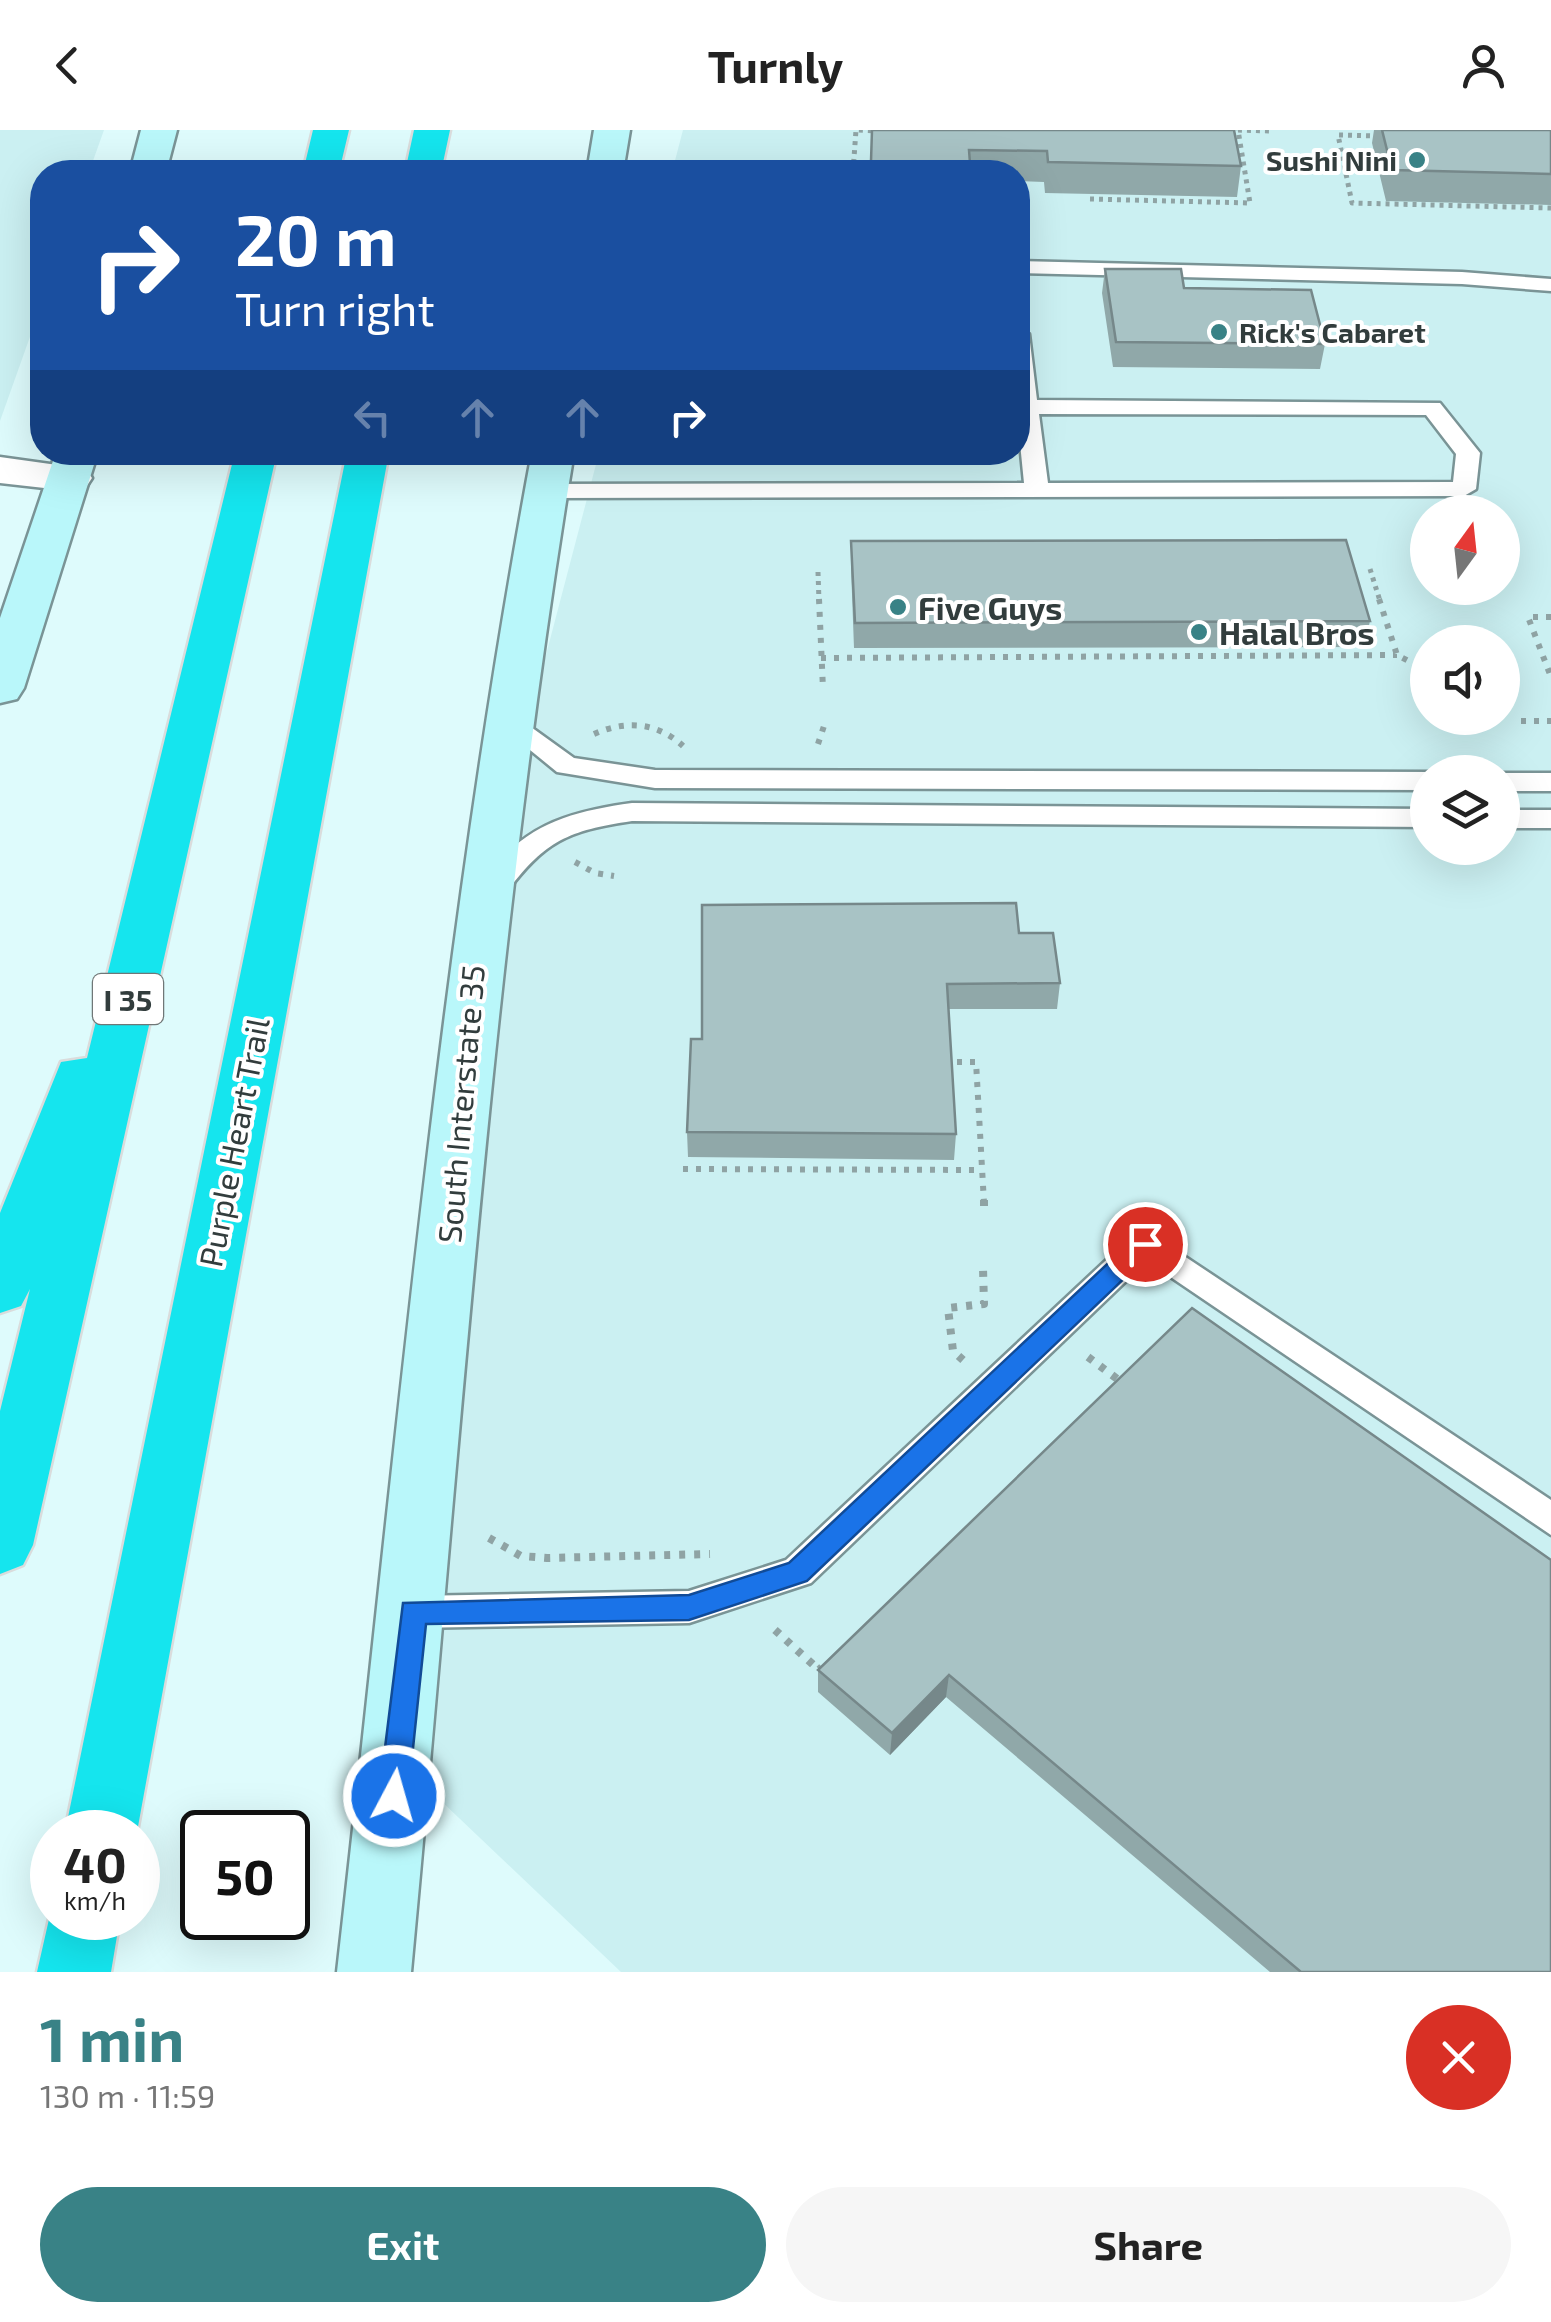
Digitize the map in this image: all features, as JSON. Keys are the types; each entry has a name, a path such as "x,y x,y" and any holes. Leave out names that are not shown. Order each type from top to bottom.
{"highway":[{"path":"324,160 331,130"},
{"path":"426,160 432,130"},
{"name":"I 35","path":"0,1545 253,465"},
{"name":"Purple Heart Trail","path":"105,1810 365,465"},
{"path":"0,1289 156,878"},
{"path":"74,1972 80,1940"}],"main road":[{"path":"151,160 159,130"},
{"path":"607,160 612,130"},
{"path":"0,688 74,465"},
{"name":"South Interstate 35","path":"374,1972 413,1612 478,910 506,717 550,472"}],"street":[{"path":"0,470 74,465"}],"lane":[{"path":"1030,267 1462,278 1551,285"},
{"path":"550,472 1037,490 1464,489 1468,453 1432,408 1030,407"},
{"path":"1030,432 1037,490"},
{"path":"506,717 566,766 655,779 1410,772"},
{"path":"1520,776 1551,782"},
{"path":"478,910 527,843 570,820 632,812 1410,818"},
{"path":"1520,819 1551,820"},
{"path":"413,1612 689,1607 798,1572 1145,1244 1551,1518"}],"path":[{"path":"854,160 856,130 895,131"},
{"path":"1224,130 1268,131"},
{"path":"1090,199 1250,203 1238,130"},
{"path":"1396,136 1338,135 1352,203 1551,208"},
{"path":"1370,570 1397,656"},
{"path":"818,572 823,689"},
{"path":"1551,617 1528,617 1551,677"},
{"path":"821,658 1397,656 1410,662"},
{"path":"1521,721 1551,721"},
{"path":"584,739 609,726 648,726 675,737 694,758"},
{"path":"569,850 582,868 614,876"},
{"path":"938,1062 976,1062 984,1208"},
{"path":"683,1169 982,1170"},
{"path":"963,1360 953,1351 948,1308 984,1304 982,1268"},
{"path":"1088,1357 1120,1381"},
{"path":"1106,1395 1132,1370"},
{"path":"489,1538 521,1556 547,1558 722,1554"},
{"path":"775,1630 819,1670 834,1656"}],"shaded area":[{"path":"0,130 104,130 93,160 30,160 30,337 0,421"},
{"path":"683,130 1551,130 1551,1972 621,1972 398,1760 479,910 596,465 1030,465 1030,160 675,160"}],"building":[{"path":"872,130 1234,130 1241,166 1048,162 1047,151 969,150 970,160 871,160"},
{"path":"1382,130 1551,130 1551,174 1392,170"},
{"path":"1105,269 1181,269 1184,288 1311,290 1325,344 1116,342"},
{"path":"1346,540 1370,621 855,623 851,541"},
{"path":"1016,903 1019,933 1053,933 1060,983 947,984 956,1134 687,1132 691,1039 702,1039 702,905"},
{"path":"1192,1308 1551,1560 1551,1972 1301,1972 949,1675 892,1733 818,1670"}],"place":[{"name":"Sushi Nini","path":"1417,160"},
{"name":"Rick's Cabaret","path":"1219,332"},
{"name":"Five Guys","path":"898,607"},
{"name":"Halal Bros","path":"1199,632"}],"route":[{"path":"394,1796 413,1612 689,1607 798,1572 1145,1244"}]}
